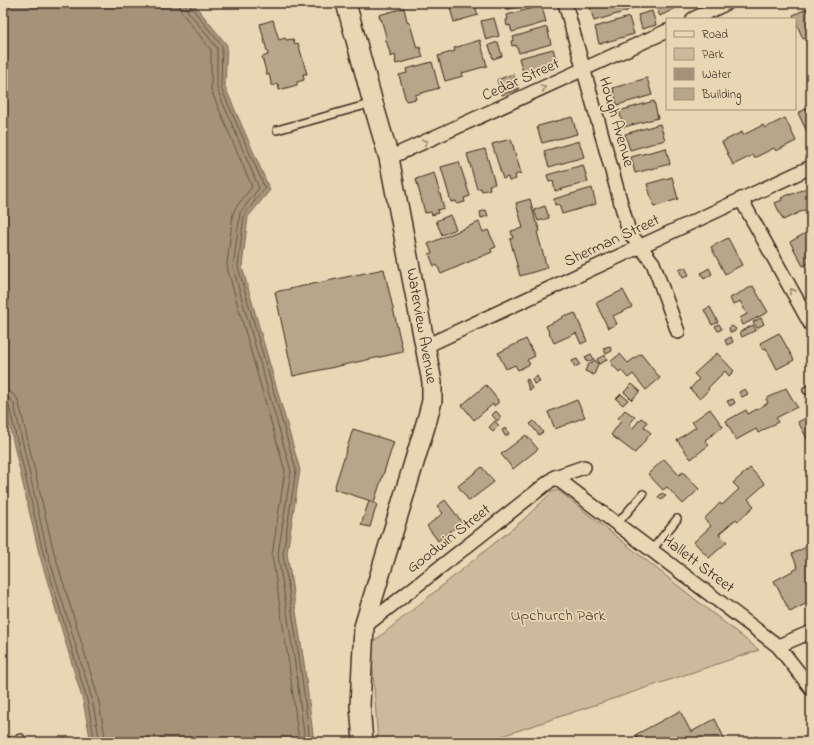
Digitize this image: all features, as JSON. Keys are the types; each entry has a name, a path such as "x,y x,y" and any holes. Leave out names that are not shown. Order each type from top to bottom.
{"street":[{"name":"Waterview Avenue","path":"346,3 389,158 432,382 432,401 427,420 364,627 360,705 363,742"},
{"name":"Hough Avenue","path":"565,3 630,232 653,263 678,332"},
{"path":"695,18 727,3"},
{"name":"Cedar Street","path":"389,158 666,31"},
{"name":"Sherman Street","path":"426,346 811,167"},
{"path":"741,200 811,325"},
{"name":"Goodwin Street","path":"364,627 555,477 584,467"},
{"name":"Hallett Street","path":"555,477 778,646 811,688"},
{"path":"778,646 811,632"}],"lane":[{"path":"277,130 373,102"},
{"path":"617,524 643,494"},
{"path":"651,551 677,519"},
{"path":"7,742 21,738 22,742"}],"green space":[{"name":"Upchurch Park","path":"557,490 759,650 484,742 378,742 371,645 373,642 523,520 552,492"}],"water":[{"path":"3,3 193,3 227,45 225,87 270,190 248,217 242,267 300,470 287,553 304,663 314,742 91,742 83,701 39,553 3,398"}],"building":[{"path":"467,3 474,3 478,15 454,22 450,8"},
{"path":"504,3 531,3 506,10"},
{"path":"631,3 633,8 594,21 589,4"},
{"path":"654,3 673,3 676,8 660,16"},
{"path":"540,6 542,7 546,22 512,32 510,25 507,26 507,15"},
{"path":"811,7 811,35 803,39 796,22 796,18 794,18 793,15"},
{"path":"404,8 417,48 420,47 423,57 396,64 395,55 390,57 385,40 386,36 379,15"},
{"path":"652,11 656,25 642,29 638,15"},
{"path":"629,17 634,34 599,44 595,27"},
{"path":"494,18 499,36 486,40 481,21"},
{"path":"273,20 279,40 285,38 286,40 293,39 295,44 298,43 307,74 303,74 304,80 297,82 297,85 279,90 278,84 272,86 262,57 268,55 260,24"},
{"path":"547,27 551,44 519,53 516,45 512,46 511,41 514,40 513,37"},
{"path":"480,40 487,66 462,73 463,76 445,81 438,56 455,51 454,48"},
{"path":"498,42 502,56 493,59 489,45"},
{"path":"553,49 558,66 524,75 519,58"},
{"path":"432,62 439,88 415,95 416,99 406,101 399,75 407,73 406,69"},
{"path":"513,74 519,89 502,95 497,80"},
{"path":"647,78 652,95 617,105 613,88"},
{"path":"654,101 658,118 624,127 619,111"},
{"path":"811,106 811,134 809,136 798,113"},
{"path":"572,117 577,134 542,143 537,127 538,126"},
{"path":"785,118 796,141 776,151 774,148 754,158 753,155 733,165 722,142 742,132 743,135 763,125 765,128"},
{"path":"660,124 665,140 630,150 625,134"},
{"path":"511,139 521,173 515,175 516,179 509,181 508,177 503,179 492,144"},
{"path":"579,141 584,157 549,167 544,151"},
{"path":"666,148 670,164 635,173 631,157"},
{"path":"485,149 495,184 489,185 490,189 482,191 481,188 477,189 467,154"},
{"path":"459,162 470,196 464,198 465,202 457,204 456,201 451,202 441,167"},
{"path":"583,165 588,182 555,191 553,181 549,182 547,175"},
{"path":"434,173 444,208 437,210 438,213 432,215 431,212 425,213 416,179"},
{"path":"672,177 678,199 654,207 647,184"},
{"path":"811,186 811,207 783,220 775,203 782,200 781,198"},
{"path":"592,188 596,204 562,214 559,204 555,205 554,199"},
{"path":"530,199 536,223 540,231 537,232 547,268 520,276 510,239 513,238 511,231 523,228 516,203"},
{"path":"545,206 549,218 538,221 534,210"},
{"path":"486,210 488,216 481,218 480,212"},
{"path":"450,215 456,229 442,235 436,221"},
{"path":"479,222 483,232 488,230 496,247 491,249 492,252 441,274 437,265 434,266 429,254 432,253 428,244"},
{"path":"807,232 811,239 811,262 803,266 790,242"},
{"path":"728,238 742,265 725,274 711,247"},
{"path":"685,267 689,275 683,278 679,270"},
{"path":"709,268 712,274 704,279 701,273"},
{"path":"384,269 403,352 293,376 275,292"},
{"path":"753,286 768,312 743,325 740,318 747,314 740,301 733,305 730,298"},
{"path":"623,290 632,307 613,316 617,324 608,328 596,303"},
{"path":"710,307 718,322 712,325 704,310"},
{"path":"575,313 587,341 581,344 576,333 554,343 546,326 567,314 567,316"},
{"path":"761,318 764,324 757,328 753,322"},
{"path":"719,324 722,329 718,331 715,326"},
{"path":"753,325 756,330 742,337 740,332"},
{"path":"732,326 736,329 734,332 730,332 729,328"},
{"path":"779,333 794,360 777,369 766,348 763,349 760,343"},
{"path":"731,337 733,342 727,345 725,340"},
{"path":"526,339 535,356 527,360 530,364 518,370 515,365 506,369 498,353"},
{"path":"610,346 612,351 606,354 603,348"},
{"path":"717,353 734,371 729,376 725,371 708,388 709,389 700,399 690,389 699,379 694,374"},
{"path":"591,354 594,359 587,362 585,357"},
{"path":"620,354 628,363 641,354 660,378 646,390 633,374 628,378 621,370 619,372 610,362"},
{"path":"605,355 607,360 599,364 597,359"},
{"path":"577,359 580,364 575,367 572,361"},
{"path":"595,360 598,364 594,375 585,371 588,365"},
{"path":"537,376 540,382 534,384 532,379"},
{"path":"528,379 532,389 529,390 526,380"},
{"path":"632,384 640,391 632,400 624,392"},
{"path":"486,385 498,400 498,403 494,406 493,404 474,420 462,405"},
{"path":"786,388 797,407 776,418 778,422 758,433 756,429 736,440 726,421 746,410 748,414 768,403 766,399"},
{"path":"745,389 748,394 742,397 739,392"},
{"path":"621,394 628,400 623,405 616,399"},
{"path":"733,399 735,403 730,406 727,401"},
{"path":"577,400 585,417 555,429 548,412"},
{"path":"710,409 723,427 705,440 709,445 691,459 677,440 696,427 692,422"},
{"path":"625,410 635,417 629,425 633,428 641,418 647,422 644,427 651,433 635,453 611,435 621,421 618,418"},
{"path":"496,411 501,417 497,421 492,415"},
{"path":"811,415 811,441 809,442 798,422"},
{"path":"495,421 499,426 493,432 489,427"},
{"path":"534,421 543,432 539,435 530,424"},
{"path":"506,428 509,434 505,436 502,430"},
{"path":"353,429 394,442 374,502 334,489"},
{"path":"526,435 538,449 513,469 501,454"},
{"path":"664,459 679,475 683,472 699,489 683,504 667,487 663,490 648,474"},
{"path":"482,467 494,482 469,501 458,486"},
{"path":"750,468 765,484 748,499 754,506 738,521 736,519 719,534 727,542 709,558 694,542 711,526 704,519 720,503 722,505 739,489 733,483"},
{"path":"662,493 666,496 661,500 658,497"},
{"path":"445,500 462,522 438,541 427,526 443,513 437,506"},
{"path":"369,501 377,504 370,527 361,525"},
{"path":"811,545 811,601 790,612 774,581 798,568 792,554"},
{"path":"706,563 710,567 705,572 701,568"},
{"path":"680,711 691,732 715,719 726,742 639,742 635,735"},
{"path":"757,736 760,742 746,742"}]}
